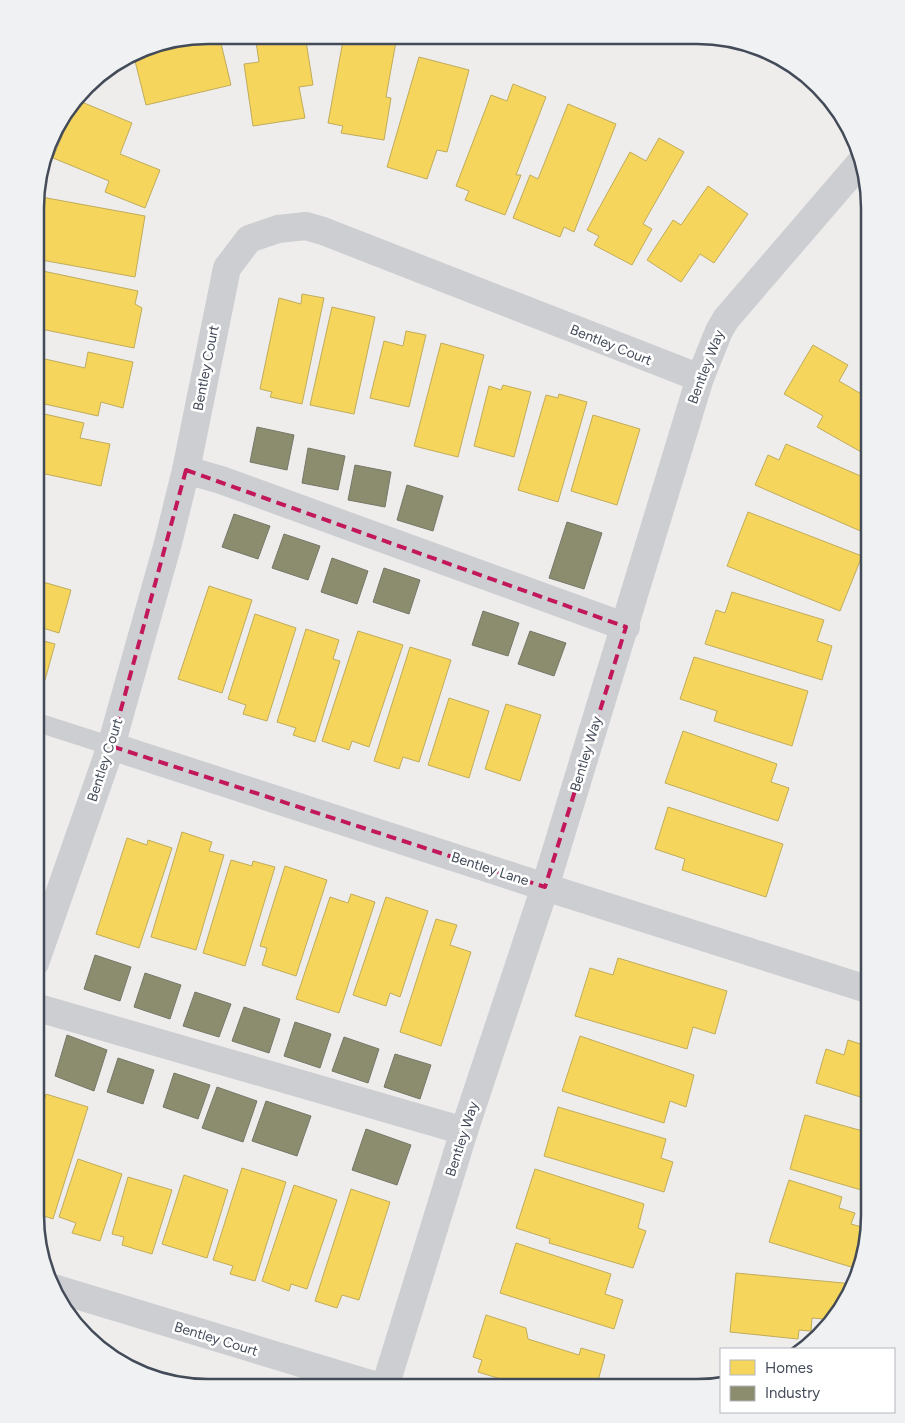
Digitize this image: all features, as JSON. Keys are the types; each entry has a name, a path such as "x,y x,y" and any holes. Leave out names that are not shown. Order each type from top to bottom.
{"street":[{"name":"Bentley Way","path":"387,1379 464,1131 545,887 626,627 700,378 719,331 726,319 856,168"},
{"name":"Bentley Court","path":"44,937 111,746 186,470 227,268 249,239 278,229 306,226 323,231 700,378"},
{"path":"186,470 221,480 626,627"},
{"name":"Bentley Lane","path":"111,746 861,987"},
{"path":"44,1010 464,1131"},
{"name":"Bentley Court","path":"62,1291 354,1379"}],"lane":[{"path":"44,725 111,746"}],"highlighted area":[{"path":"186,470 626,627 545,887 111,746"}],"building: Homes":[{"path":"197,44 221,44 231,85 146,105 135,61 155,52 175,47"},
{"path":"256,44 306,44 313,85 299,87 305,118 253,126 244,64 259,62"},
{"path":"342,44 396,44 386,97 391,98 384,140 341,133 343,126 328,123"},
{"path":"419,57 469,70 447,152 437,150 427,179 387,167"},
{"path":"513,84 546,97 516,175 521,175 505,215 465,200 469,191 456,186 491,95 507,101"},
{"path":"82,102 132,123 120,154 160,170 145,208 105,192 109,181 53,158 69,120"},
{"path":"568,104 616,124 574,232 564,227 560,237 513,218 530,175 538,179"},
{"path":"659,138 684,152 643,224 652,229 632,265 594,245 599,236 587,230 630,152 646,161"},
{"path":"708,186 748,214 714,263 700,254 681,282 647,260 673,220 681,225"},
{"path":"44,198 145,216 135,277 44,260"},
{"path":"44,271 138,291 135,304 142,308 134,348 44,330"},
{"path":"302,294 324,298 302,404 270,397 272,392 260,389 279,298 301,304"},
{"path":"332,307 375,317 354,414 310,405"},
{"path":"406,331 426,335 409,407 370,398 384,341 403,346"},
{"path":"441,343 484,355 458,457 414,446"},
{"path":"813,345 848,365 839,381 861,394 861,452 817,427 823,416 784,394"},
{"path":"88,352 133,362 123,408 101,402 98,416 44,404 44,359 85,368"},
{"path":"503,385 531,392 514,457 474,446 489,386 501,390"},
{"path":"559,394 587,402 558,502 518,490 546,395 558,398"},
{"path":"44,414 84,423 80,438 110,444 101,486 44,474"},
{"path":"593,415 640,429 617,505 571,491"},
{"path":"786,444 861,476 861,531 755,485 768,455 779,460"},
{"path":"748,512 861,556 840,611 727,566"},
{"path":"44,582 71,590 59,633 44,628"},
{"path":"209,586 252,600 222,693 178,679"},
{"path":"732,592 824,620 817,641 832,646 822,680 705,644 716,610 725,613"},
{"path":"255,614 296,628 267,721 243,714 246,705 228,699"},
{"path":"306,629 339,640 333,659 340,661 315,742 293,735 296,728 277,722"},
{"path":"358,631 403,645 369,747 352,741 349,750 322,741"},
{"path":"44,641 55,644 44,680"},
{"path":"410,647 451,660 419,762 403,757 399,769 374,761"},
{"path":"694,657 808,691 792,746 714,721 717,711 680,699"},
{"path":"449,698 489,711 469,778 428,765"},
{"path":"506,704 541,715 520,781 485,769"},
{"path":"683,731 777,764 771,782 789,788 778,821 665,783"},
{"path":"668,807 783,844 766,897 682,870 685,859 655,849"},
{"path":"182,832 212,842 209,851 224,855 196,950 151,937"},
{"path":"127,838 147,845 148,840 172,848 139,948 96,934"},
{"path":"231,860 252,866 253,861 275,867 245,966 203,953"},
{"path":"285,866 327,880 296,976 262,965 267,948 260,946"},
{"path":"351,894 375,902 339,1013 296,999 330,897 348,903"},
{"path":"386,897 428,911 400,997 390,993 386,1006 353,995"},
{"path":"436,919 457,925 450,945 471,952 441,1046 400,1032"},
{"path":"618,958 727,991 715,1034 693,1027 687,1049 575,1016 590,968 613,975"},
{"path":"580,1036 694,1075 686,1107 670,1101 664,1123 562,1091"},
{"path":"848,1040 861,1044 861,1097 816,1083 826,1049 844,1055"},
{"path":"46,1094 88,1107 53,1219 44,1216 44,1101"},
{"path":"558,1107 666,1139 661,1158 673,1162 664,1192 544,1156"},
{"path":"805,1115 861,1131 861,1190 790,1169"},
{"path":"78,1159 122,1174 100,1241 72,1233 76,1223 59,1217"},
{"path":"242,1168 286,1182 255,1281 230,1274 233,1266 213,1260"},
{"path":"535,1169 644,1204 638,1228 646,1231 633,1268 549,1243 550,1239 516,1228"},
{"path":"184,1175 228,1190 207,1258 162,1244"},
{"path":"128,1177 172,1190 152,1254 122,1245 124,1237 112,1234"},
{"path":"789,1180 842,1197 839,1208 855,1213 851,1224 861,1227 853,1268 769,1242"},
{"path":"294,1185 337,1200 307,1289 291,1284 289,1291 262,1281"},
{"path":"351,1189 390,1202 359,1300 342,1295 337,1308 315,1301"},
{"path":"516,1243 611,1274 605,1294 623,1300 614,1329 500,1293"},
{"path":"736,1273 846,1283 839,1298 827,1315 824,1319 812,1318 811,1331 799,1330 798,1339 730,1332"},
{"path":"486,1315 526,1328 528,1339 579,1355 581,1348 605,1355 598,1379 501,1379 478,1372 482,1360 473,1357"}],"building: Industry":[{"path":"257,427 294,435 287,470 250,462"},
{"path":"308,448 345,456 338,490 302,483"},
{"path":"355,465 391,472 385,507 348,500"},
{"path":"407,485 443,496 433,531 397,520"},
{"path":"234,514 270,526 258,559 222,547"},
{"path":"567,522 602,533 584,589 549,578"},
{"path":"284,534 320,546 308,580 272,568"},
{"path":"332,558 368,571 357,604 321,592"},
{"path":"384,568 420,580 409,614 373,602"},
{"path":"483,611 519,623 508,656 472,645"},
{"path":"530,631 566,643 554,676 518,664"},
{"path":"95,955 131,967 120,1001 84,989"},
{"path":"145,973 181,985 170,1019 134,1007"},
{"path":"195,992 231,1004 219,1037 183,1026"},
{"path":"244,1007 280,1019 269,1053 232,1041"},
{"path":"295,1022 331,1034 320,1068 284,1056"},
{"path":"67,1035 107,1050 94,1091 55,1076"},
{"path":"344,1037 379,1049 368,1083 332,1071"},
{"path":"395,1054 431,1065 420,1099 384,1087"},
{"path":"118,1058 154,1070 143,1104 107,1092"},
{"path":"174,1073 210,1085 198,1119 163,1107"},
{"path":"217,1087 257,1101 243,1142 202,1128"},
{"path":"266,1101 311,1116 297,1156 252,1141"},
{"path":"366,1129 411,1145 397,1185 352,1170"}]}
